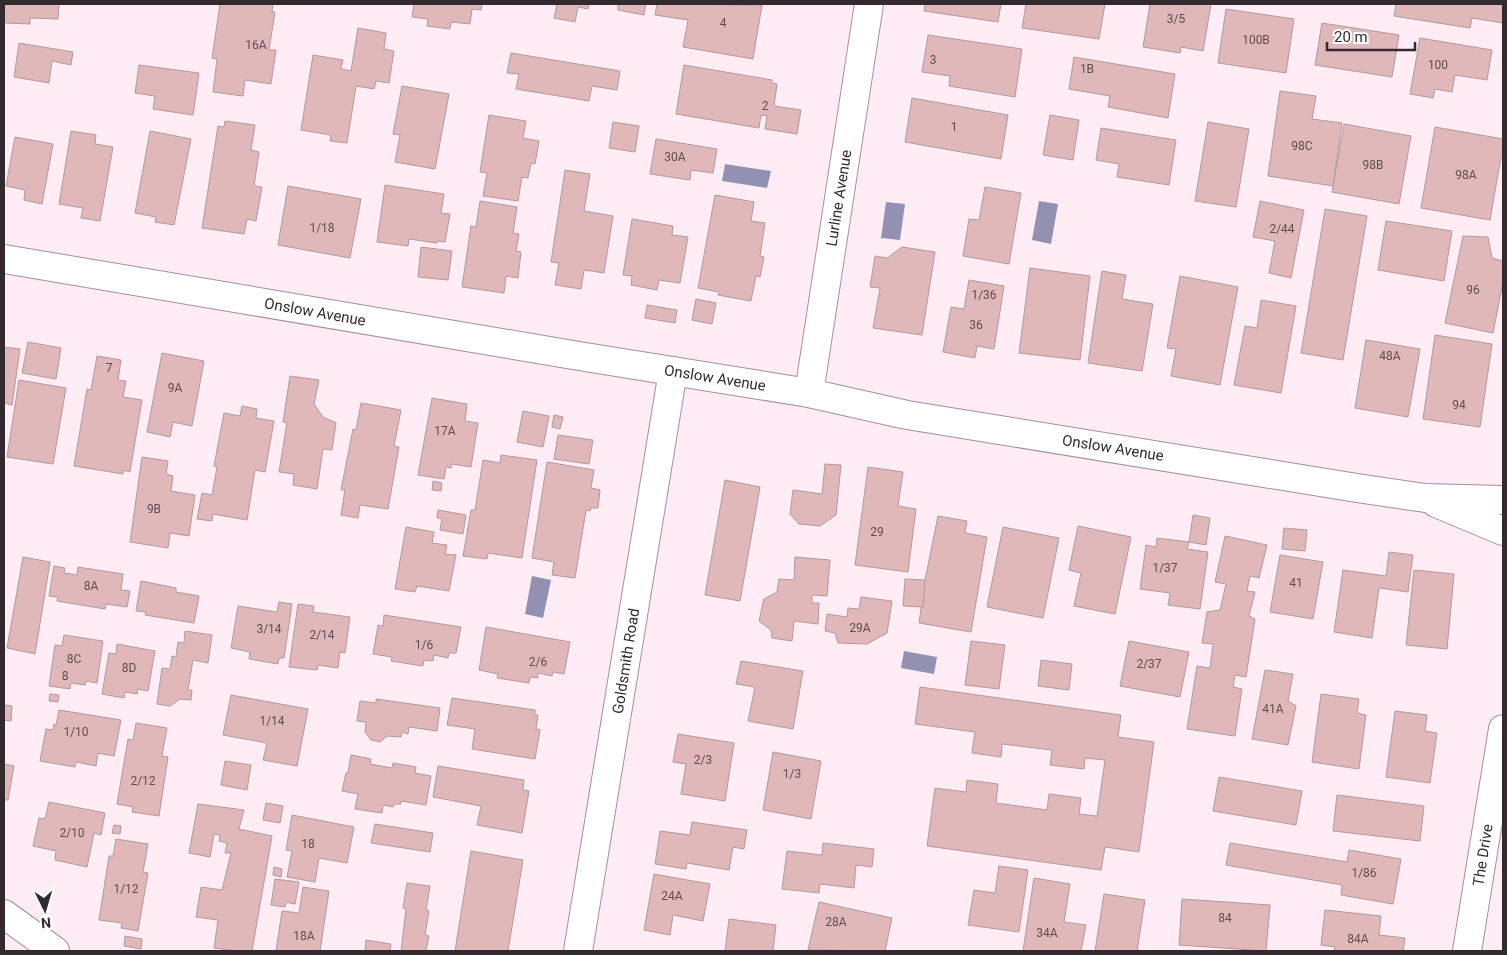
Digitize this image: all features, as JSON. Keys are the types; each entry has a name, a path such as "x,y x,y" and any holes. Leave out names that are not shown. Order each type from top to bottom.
{"street":[{"name":"Lurline Avenue","path":"809,393 869,4"},
{"name":"Onslow Avenue","path":"4,259 809,393 907,415 1425,498 1503,500"},
{"name":"Goldsmith Road","path":"578,951 674,371"},
{"name":"Onslow Avenue","path":"1425,498 1503,531"},
{"name":"The Drive","path":"1467,951 1503,729"},
{"path":"4,914 55,951"}],"water":[{"path":"725,164 771,171 767,188 722,181"},
{"path":"1039,201 1058,204 1051,244 1032,240"},
{"path":"886,202 905,204 900,240 881,238"},
{"path":"532,576 551,580 543,618 525,614"},
{"path":"904,651 937,657 934,674 901,668"}],"building":[{"path":"4,4 59,4 58,19 30,18 30,24 4,23"},
{"path":"220,4 273,4 272,12 275,12 269,50 276,50 271,84 245,80 243,96 213,92 217,59 212,58"},
{"path":"414,4 482,4 481,10 472,9 470,24 451,22 450,29 427,26 428,19 412,17"},
{"path":"549,4 589,4 588,9 578,7 575,22 554,18 557,5"},
{"path":"614,4 646,4 644,15 618,10 618,5"},
{"path":"657,4 762,5 753,59 683,47 688,20 655,15"},
{"path":"925,4 1001,4 998,22 924,11"},
{"path":"1026,4 1105,4 1099,39 1022,28"},
{"path":"1150,4 1211,4 1203,51 1181,47 1180,53 1143,47"},
{"path":"1396,4 1503,4 1503,23 1472,18 1470,28 1394,16"},
{"path":"1226,9 1294,19 1286,73 1218,63"},
{"path":"1322,23 1399,35 1392,77 1315,65"},
{"path":"358,28 386,33 384,49 394,51 389,83 376,81 374,89 356,86 347,143 330,141 331,135 301,130 313,55 343,60 341,69 351,71"},
{"path":"928,35 1022,49 1015,97 949,86 950,76 922,72"},
{"path":"1420,38 1492,50 1487,80 1455,75 1452,92 1435,89 1433,98 1410,94"},
{"path":"19,43 73,52 71,65 52,61 49,83 14,77"},
{"path":"511,53 620,71 617,90 592,86 589,101 516,89 519,74 507,73"},
{"path":"1074,57 1175,74 1168,118 1108,107 1110,96 1069,89"},
{"path":"139,65 199,73 193,115 153,109 155,96 135,93"},
{"path":"684,65 772,80 772,83 777,84 774,106 801,110 797,134 765,129 767,116 761,115 759,128 676,114"},
{"path":"402,86 449,94 435,169 395,162 400,135 393,134"},
{"path":"1280,91 1316,96 1312,119 1342,123 1333,186 1268,176"},
{"path":"912,98 1008,115 1001,159 905,142"},
{"path":"489,115 526,121 523,138 539,141 535,164 531,163 528,178 522,177 518,201 483,196 487,173 480,172"},
{"path":"1050,115 1079,120 1073,160 1043,155"},
{"path":"225,121 255,125 251,150 259,152 254,186 262,187 256,221 247,219 244,234 202,228 218,126 224,127"},
{"path":"613,122 639,126 635,152 609,148"},
{"path":"1208,122 1249,129 1236,207 1195,201"},
{"path":"1344,124 1411,136 1399,204 1332,192"},
{"path":"1435,127 1503,139 1503,157 1501,157 1490,220 1421,208"},
{"path":"1101,128 1176,140 1169,185 1117,177 1119,164 1096,160"},
{"path":"71,131 96,135 95,144 113,147 100,221 81,218 83,208 59,204"},
{"path":"150,131 191,139 174,225 155,222 156,217 135,213"},
{"path":"15,137 53,144 42,204 24,200 25,190 6,186"},
{"path":"656,139 717,149 713,173 691,170 690,180 650,174"},
{"path":"565,170 590,174 584,211 613,216 604,273 584,270 581,289 555,285 559,263 551,262"},
{"path":"385,185 444,194 441,213 450,214 445,242 437,241 437,243 409,239 408,246 377,242"},
{"path":"288,186 361,199 350,258 278,245"},
{"path":"985,187 1021,193 1009,264 963,256 969,219 979,220"},
{"path":"715,195 754,202 751,221 765,223 760,256 764,257 760,277 756,276 751,301 718,295 719,292 698,288"},
{"path":"480,201 517,207 513,233 519,234 516,251 521,252 518,278 506,276 504,293 462,287 471,226 476,227"},
{"path":"1260,201 1304,210 1291,278 1269,273 1275,241 1253,237"},
{"path":"1325,209 1367,216 1343,360 1301,353"},
{"path":"632,219 673,226 672,235 688,237 680,283 659,280 657,290 631,285 632,276 623,275"},
{"path":"1386,221 1452,231 1444,281 1378,270"},
{"path":"1463,236 1488,237 1492,258 1503,261 1503,282 1493,333 1445,323"},
{"path":"421,247 452,251 448,280 418,277"},
{"path":"902,247 935,252 922,335 873,328 880,288 870,287 875,256 887,258"},
{"path":"1030,268 1090,276 1080,360 1019,353"},
{"path":"1102,271 1126,275 1122,299 1153,304 1142,371 1088,363"},
{"path":"1180,276 1238,287 1220,385 1171,376 1176,349 1167,348"},
{"path":"969,280 1004,286 994,349 977,346 975,358 943,352 951,307 964,309"},
{"path":"696,299 716,303 712,324 692,320"},
{"path":"1261,300 1296,306 1281,393 1234,385 1245,326 1257,328"},
{"path":"647,305 677,310 675,323 645,318"},
{"path":"1435,335 1492,344 1480,427 1423,419"},
{"path":"1366,340 1420,349 1408,417 1355,408"},
{"path":"28,342 61,348 56,379 22,373"},
{"path":"4,347 20,349 12,405 4,403"},
{"path":"162,353 204,361 192,426 173,422 170,437 147,432"},
{"path":"97,356 121,360 118,380 126,381 123,397 142,400 130,472 123,470 123,474 74,466 87,389 91,390"},
{"path":"290,376 319,380 314,404 323,417 336,423 332,450 323,449 317,489 293,485 294,474 279,472 287,423 283,422"},
{"path":"19,380 66,388 53,464 7,457"},
{"path":"432,398 467,404 465,421 478,423 471,467 452,464 451,468 446,467 444,479 418,475"},
{"path":"361,403 401,410 394,446 399,447 388,509 360,505 358,518 341,515 345,490 341,490 353,429 356,430"},
{"path":"242,406 257,409 256,418 274,421 265,472 255,470 247,520 213,514 212,521 197,519 202,493 212,495 217,467 214,466 224,413 240,416"},
{"path":"523,411 549,416 543,447 517,442"},
{"path":"554,415 563,417 560,429 552,427"},
{"path":"558,435 593,440 589,464 554,459"},
{"path":"501,455 537,460 522,558 488,553 487,559 463,556 471,510 475,510 483,460 500,463"},
{"path":"142,457 168,461 166,474 173,476 171,491 195,495 189,536 170,533 168,548 130,542"},
{"path":"547,462 594,470 591,488 600,490 598,508 591,508 590,511 586,510 575,578 552,575 554,562 532,558"},
{"path":"825,464 841,465 836,515 820,526 799,524 790,514 793,490 822,494"},
{"path":"868,467 903,472 898,506 916,509 908,572 855,565"},
{"path":"725,480 760,487 740,601 705,595"},
{"path":"433,481 442,483 441,491 432,490"},
{"path":"438,510 466,515 463,534 440,530 442,518 437,518"},
{"path":"1193,515 1210,518 1206,545 1189,542"},
{"path":"938,516 967,521 965,533 987,537 971,632 919,623 925,580"},
{"path":"1078,526 1131,537 1115,614 1074,606 1081,573 1069,570"},
{"path":"406,527 434,532 432,543 447,545 445,554 456,555 449,591 417,586 415,592 395,589"},
{"path":"1003,527 1059,538 1043,618 987,607"},
{"path":"1284,528 1307,530 1305,551 1282,549"},
{"path":"1225,536 1267,545 1259,578 1250,576 1247,591 1255,592 1249,616 1255,619 1246,677 1235,675 1233,687 1242,689 1235,736 1187,729 1197,666 1210,668 1213,644 1202,643 1207,612 1220,610 1226,584 1215,582"},
{"path":"1157,538 1189,542 1187,549 1208,552 1200,609 1168,605 1170,593 1140,589 1146,545 1156,547"},
{"path":"1389,552 1413,555 1408,592 1379,588 1372,638 1334,632 1343,570 1386,576"},
{"path":"1280,555 1323,562 1313,619 1270,612"},
{"path":"23,557 50,562 35,654 7,648"},
{"path":"795,557 830,560 827,596 812,595 812,603 819,603 818,624 794,621 792,641 772,638 771,630 759,621 764,599 777,592 779,579 794,580"},
{"path":"54,566 65,568 64,573 77,575 78,567 123,574 121,590 130,591 127,607 106,604 105,609 57,601 58,597 49,596"},
{"path":"1414,570 1454,574 1447,649 1406,645"},
{"path":"905,579 925,580 923,607 903,606"},
{"path":"141,581 176,588 176,592 199,596 194,623 145,615 146,612 136,611"},
{"path":"861,597 892,601 887,633 867,644 838,643 835,633 825,631 827,614 847,617 848,608 859,609"},
{"path":"279,602 292,604 284,658 279,658 278,664 249,659 250,652 231,648 238,606 277,612"},
{"path":"298,604 314,606 313,612 350,617 345,653 340,652 338,668 318,665 317,670 289,667"},
{"path":"384,615 461,627 456,653 449,653 448,658 434,655 433,661 424,660 423,666 391,661 392,657 373,654 378,625 383,626"},
{"path":"486,627 570,642 564,674 553,672 552,676 538,673 538,678 530,677 529,683 497,678 498,674 479,670"},
{"path":"185,631 212,635 208,663 193,660 188,690 192,690 191,700 180,699 170,706 157,704 162,668 170,669 172,656 176,657 178,642 184,643"},
{"path":"64,635 103,641 97,683 86,681 85,685 71,683 70,689 49,686 55,645 62,646"},
{"path":"971,641 1005,645 999,689 965,685"},
{"path":"1129,641 1189,652 1180,697 1120,686"},
{"path":"117,644 155,651 148,691 138,689 137,694 125,692 124,698 102,694 109,653 116,654"},
{"path":"1041,660 1072,664 1069,690 1038,686"},
{"path":"741,661 803,671 793,729 748,721 755,687 736,684"},
{"path":"1265,670 1293,674 1288,701 1296,706 1288,745 1252,739"},
{"path":"920,687 1121,715 1118,737 1154,742 1139,852 1105,847 1101,870 927,846 935,788 966,792 967,780 998,784 996,803 1047,810 1049,794 1081,798 1079,814 1097,816 1105,760 1085,758 1084,769 1050,765 1052,750 1002,744 1001,757 972,753 975,732 915,724"},
{"path":"50,694 59,695 58,702 49,701"},
{"path":"1321,694 1359,699 1357,713 1366,715 1359,769 1312,762"},
{"path":"231,695 308,709 297,766 263,760 267,743 223,735"},
{"path":"452,698 535,710 535,715 538,715 536,729 540,730 535,759 472,749 475,729 447,725"},
{"path":"376,699 440,708 437,731 409,727 408,734 402,732 401,737 387,736 380,742 371,740 365,732 366,722 357,721 360,701 376,703"},
{"path":"4,705 12,706 11,721 4,720"},
{"path":"59,710 121,720 114,756 98,753 96,766 76,762 75,767 40,761 46,729 53,730"},
{"path":"1395,711 1427,715 1425,731 1437,733 1430,783 1386,777"},
{"path":"136,723 167,728 162,756 168,757 159,816 132,812 133,807 117,804 128,739 133,740"},
{"path":"678,734 734,743 725,801 681,794 686,764 673,762"},
{"path":"773,752 821,761 811,819 763,810"},
{"path":"351,755 371,759 370,764 392,768 393,763 416,767 415,773 431,776 426,805 401,801 401,804 394,804 393,807 383,805 382,813 355,809 358,794 342,791"},
{"path":"225,761 251,765 247,790 221,785"},
{"path":"4,764 14,766 8,800 4,800"},
{"path":"438,766 524,780 523,790 529,791 522,833 477,825 481,806 433,797"},
{"path":"1219,777 1302,791 1296,825 1213,811"},
{"path":"1337,795 1424,806 1420,841 1333,831"},
{"path":"49,802 105,813 101,835 94,833 87,867 55,860 56,851 33,846 39,818 45,819"},
{"path":"266,803 283,806 280,823 263,820"},
{"path":"198,804 244,810 239,829 272,836 252,951 214,948 218,920 196,917 201,887 222,890 231,853 225,853 227,843 219,841 220,835 214,834 210,857 189,853"},
{"path":"292,815 354,827 347,863 319,858 315,882 287,877 292,851 286,850"},
{"path":"692,822 747,830 744,849 733,847 729,870 687,863 686,869 655,864 660,831 690,835"},
{"path":"375,824 433,833 430,852 371,843"},
{"path":"114,825 121,826 120,834 112,833"},
{"path":"116,839 148,844 143,872 148,873 138,931 121,928 122,923 99,920 109,856 113,856"},
{"path":"823,843 874,849 872,867 856,865 854,888 820,884 819,893 782,889 787,851 822,855"},
{"path":"1230,843 1347,862 1349,850 1401,859 1393,904 1341,895 1342,885 1226,865"},
{"path":"471,851 523,860 508,951 455,951"},
{"path":"999,866 1028,870 1019,932 968,925 974,890 995,893"},
{"path":"274,867 282,869 281,877 273,875"},
{"path":"654,874 710,884 703,921 673,915 670,935 644,930"},
{"path":"1034,878 1070,884 1064,922 1086,925 1081,951 1023,951"},
{"path":"275,879 299,882 295,904 286,902 285,907 271,905"},
{"path":"407,883 430,886 426,910 429,911 425,935 429,936 426,951 401,951 406,909 403,908"},
{"path":"303,887 329,891 320,951 276,951 282,911 299,913"},
{"path":"1104,894 1145,900 1137,951 1095,951"},
{"path":"1182,899 1270,905 1266,951 1179,945"},
{"path":"819,902 892,918 885,951 808,950"},
{"path":"1325,910 1381,916 1379,935 1405,938 1403,951 1334,951 1335,947 1321,945"},
{"path":"729,919 776,925 773,951 725,951"},
{"path":"125,936 142,939 141,949 124,946"},
{"path":"366,940 391,944 390,951 365,951"}]}
